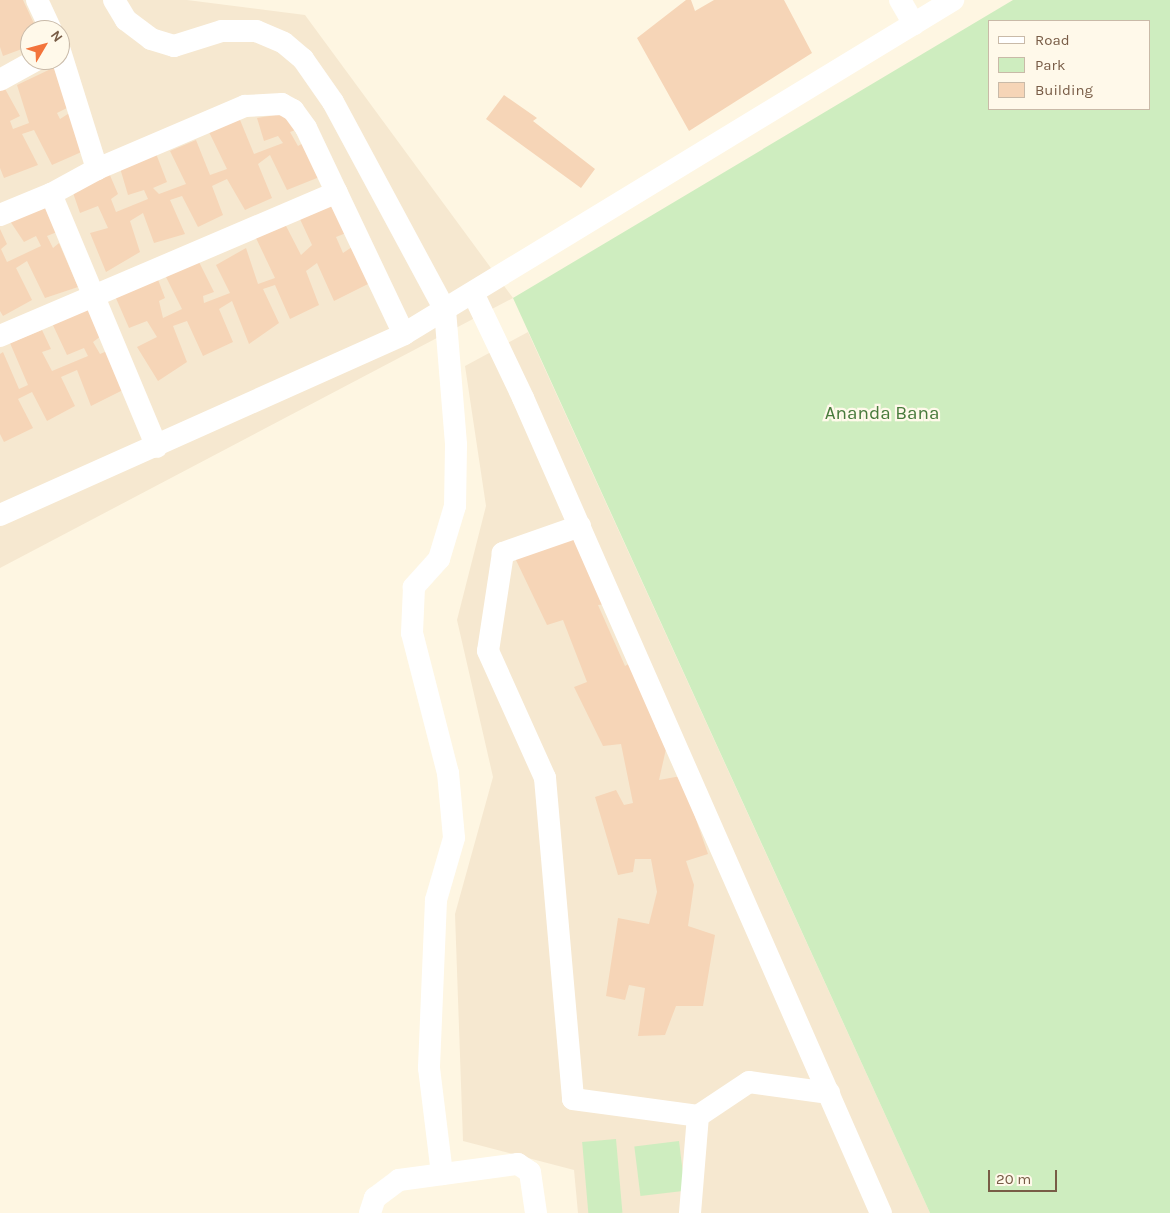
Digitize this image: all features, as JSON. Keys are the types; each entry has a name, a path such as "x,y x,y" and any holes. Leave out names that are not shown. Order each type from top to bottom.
{"street":[{"path":"37,0 46,20"},
{"path":"114,0 126,20 151,39 174,46 222,32 256,31 284,43 303,59 333,102 444,310 456,445 455,506 439,559 414,587 412,633 448,773 454,838 436,900 430,1058 442,1174"},
{"path":"900,0 914,24"},
{"path":"0,515 157,447 404,334 953,0"},
{"path":"0,80 20,69"},
{"path":"66,70 97,169"},
{"path":"0,216 51,194 97,169 245,106 282,104 293,110 306,128 404,334"},
{"path":"0,336 92,299 337,192"},
{"path":"51,194 92,299 157,447"},
{"path":"473,293 580,526 881,1213"},
{"path":"580,526 503,553 488,651 545,778 573,1098 698,1116 749,1082 829,1093"},
{"path":"690,1213 698,1116"},
{"path":"370,1213 375,1198 391,1184 399,1180 518,1164 530,1172 536,1213"}],"shaded area":[{"path":"0,0 187,0 305,15 513,298 0,568"},
{"path":"528,332 930,1213 578,1213 574,1170 463,1141 455,914 493,777 457,620 486,506 465,366"}],"green space":[{"name":"Ananda Bana","path":"1013,0 1170,0 1170,1213 930,1213 513,298"},
{"path":"616,1139 622,1213 588,1213 582,1142"},
{"path":"679,1141 685,1191 640,1196 634,1146"}],"building":[{"path":"0,0 23,0 32,20 20,20 20,50 3,56 0,47"},
{"path":"686,0 691,0 695,11 714,0 784,0 812,53 689,131 637,38"},
{"path":"49,70 58,70 71,106 57,113 60,119 71,112 86,150 52,165 34,130 22,134 38,165 4,178 0,168 0,89 4,87 20,116 10,121 13,129 29,123 17,85"},
{"path":"504,95 537,118 533,121 595,169 581,188 486,119"},
{"path":"288,113 298,129 290,132 298,146 305,142 322,176 287,190 270,155 258,164 272,198 245,210 227,179 212,186 223,215 198,227 182,196 170,200 185,234 154,243 143,213 130,221 140,252 106,272 90,233 108,228 98,206 80,213 72,190 109,173 118,194 111,199 116,212 148,199 144,190 128,195 120,168 155,151 167,182 153,188 159,194 186,184 170,151 196,140 210,175 227,169 208,130 238,115 254,154 283,143 278,136 264,141 257,118"},
{"path":"333,201 351,231 336,237 343,253 352,247 370,283 334,301 317,263 306,271 319,305 290,319 275,285 263,289 279,323 249,344 232,301 219,309 233,342 203,356 187,321 173,326 187,362 158,381 137,347 157,337 147,321 129,328 115,296 157,277 165,298 159,301 163,318 182,309 164,273 198,260 214,292 203,296 204,303 230,293 216,265 246,248 258,284 275,278 255,236 284,222 301,255 312,245 299,217"},
{"path":"48,207 57,232 47,236 53,248 59,243 78,287 45,298 27,261 16,268 32,300 3,316 0,311 0,229 7,244 1,249 7,262 41,246 36,236 24,242 10,221"},
{"path":"91,307 101,336 93,342 100,354 107,351 123,390 91,406 77,370 61,377 75,406 47,421 32,392 18,399 33,428 4,442 0,434 0,354 3,352 19,389 28,385 10,343 42,330 51,349 42,352 52,371 88,356 84,348 67,355 51,321"},
{"path":"575,535 607,604 598,605 625,666 632,662 665,722 655,726 666,749 659,780 681,776 708,854 686,861 694,885 688,926 715,935 703,1006 676,1006 665,1035 638,1036 645,988 629,985 625,1000 606,996 618,918 649,924 657,892 651,859 635,859 633,872 618,875 595,797 616,790 624,805 633,803 621,744 603,746 574,687 587,682 563,620 547,625 515,558"}]}
